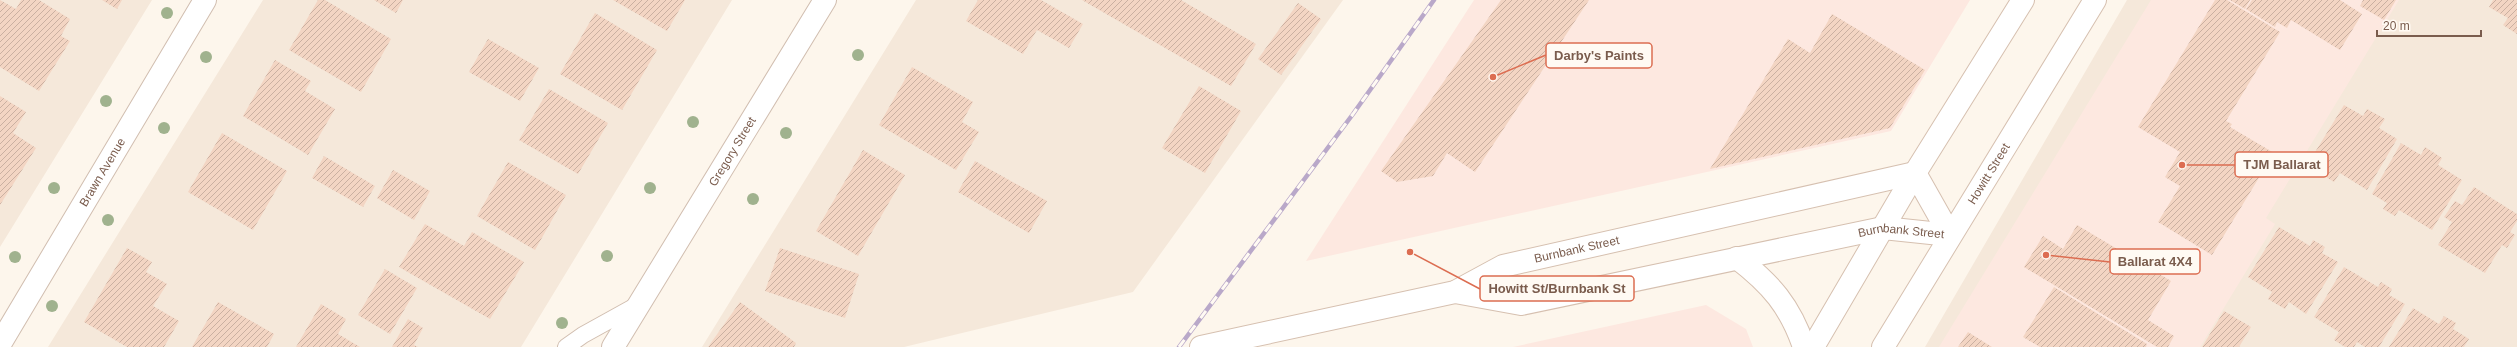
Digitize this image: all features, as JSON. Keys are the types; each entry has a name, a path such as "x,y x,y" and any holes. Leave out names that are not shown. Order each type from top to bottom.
{"main road":[{"name":"Brawn Avenue","path":"0,344 205,0"},
{"name":"Gregory Street","path":"613,347 826,0"},
{"path":"1813,347 1915,173 2023,0"},
{"name":"Howitt Street","path":"1884,347 1950,235 2095,0"},
{"name":"Burnbank Street","path":"1201,347 1455,292 1503,266 1915,173 1950,235"},
{"name":"Burnbank Street","path":"1455,292 1521,304 1883,228 1950,235"},
{"path":"1737,258 1763,278 1782,300 1804,347"},
{"name":"Gregory Street","path":"624,347 630,325 639,304"}],"lane":[{"path":"566,347 583,335 639,304"}],"shaded area":[{"path":"0,0 152,0 0,247"},
{"path":"263,0 732,0 521,347 48,347"},
{"path":"916,0 1343,0 1133,292 904,347 702,347"},
{"path":"1474,0 1970,0 1891,131 1306,261"},
{"path":"2127,0 2517,0 2517,347 1925,347"},
{"path":"2151,0 2399,0 2266,218 2275,224 2200,347 1939,347"},
{"path":"1706,305 1746,329 1753,347 1513,347"}],"building":[{"path":"0,0 16,9 21,0 39,0 70,19 61,36 70,41 39,91 0,67"},
{"path":"102,0 122,0 117,9"},
{"path":"318,0 325,0 391,39 361,92 289,50"},
{"path":"374,0 403,0 396,13"},
{"path":"613,0 685,0 667,31"},
{"path":"978,0 1041,0 1083,24 1069,48 1037,30 1023,54 966,21"},
{"path":"1082,0 1181,0 1256,44 1231,86"},
{"path":"1501,0 1589,0 1475,172 1447,153 1433,176 1397,182 1381,171"},
{"path":"2215,0 2227,0 2280,32 2226,121 2232,124 2230,127 2274,153 2212,255 2158,222 2180,186 2165,177 2180,152 2138,127"},
{"path":"2230,0 2250,0 2245,9"},
{"path":"2252,0 2340,0 2362,14 2340,50 2291,20 2287,28 2277,22 2275,27 2246,9"},
{"path":"2363,0 2396,0 2384,20 2360,6"},
{"path":"2493,0 2517,0 2517,34 2503,25 2508,18 2489,7"},
{"path":"1298,3 1321,19 1281,75 1258,59"},
{"path":"595,13 657,50 622,110 560,74"},
{"path":"1832,14 1925,70 1890,128 1710,169 1788,39 1810,53"},
{"path":"488,39 539,68 520,101 469,72"},
{"path":"275,60 311,81 305,91 335,109 308,155 243,116"},
{"path":"912,67 973,102 962,122 979,132 956,170 879,125"},
{"path":"1199,86 1241,111 1205,173 1162,148"},
{"path":"549,89 608,123 578,174 519,140"},
{"path":"0,96 26,112 13,133 36,148 0,205"},
{"path":"2344,105 2363,116 2367,109 2385,119 2379,128 2397,139 2367,190 2340,173 2334,182 2323,175 2325,171 2309,162"},
{"path":"222,133 287,171 253,230 188,192"},
{"path":"2401,143 2421,155 2425,147 2442,158 2438,165 2462,180 2432,230 2399,210 2395,216 2383,209 2387,203 2372,194"},
{"path":"863,150 905,175 858,256 816,231"},
{"path":"324,156 375,186 363,207 312,178"},
{"path":"975,161 1047,201 1029,233 958,192"},
{"path":"508,162 566,195 535,250 477,216"},
{"path":"393,170 430,191 414,220 377,198"},
{"path":"2474,187 2517,214 2517,221 2510,232 2515,235 2507,248 2502,245 2485,273 2438,245 2452,222 2444,217 2455,201 2462,205"},
{"path":"425,224 464,246 472,232 524,262 490,319 399,267"},
{"path":"2077,225 2171,281 2148,320 2174,336 2168,347 2157,347 2024,267 2043,236 2063,249"},
{"path":"2279,227 2310,246 2313,240 2325,247 2322,253 2338,262 2306,314 2289,302 2285,309 2268,299 2272,292 2248,277"},
{"path":"127,248 152,262 146,272 167,284 153,306 179,321 164,347 127,347 84,322"},
{"path":"780,248 859,274 845,318 765,291"},
{"path":"2344,267 2378,287 2381,282 2392,289 2389,295 2405,304 2379,347 2365,347 2357,342 2354,347 2345,347 2334,340 2339,332 2314,317"},
{"path":"385,269 417,288 390,334 358,315"},
{"path":"2054,287 2147,344 2146,347 2040,347 2023,337"},
{"path":"218,302 274,334 267,347 192,347"},
{"path":"740,302 796,343 794,347 708,347"},
{"path":"321,304 346,319 338,334 360,347 296,347"},
{"path":"2413,308 2439,324 2444,316 2456,323 2453,329 2469,339 2464,347 2389,347"},
{"path":"2224,311 2251,327 2239,347 2202,347"},
{"path":"408,319 423,328 414,345 418,347 392,347"},
{"path":"1968,332 1992,347 1958,347"}],"railway":[{"path":"1179,347 1353,114 1434,0"}],"place":[{"name":"Darby's Paints","path":"1493,77"},
{"name":"TJM Ballarat","path":"2182,165"},
{"name":"Howitt St/Burnbank St","path":"1410,252"},
{"name":"Ballarat 4X4","path":"2046,255"}]}
